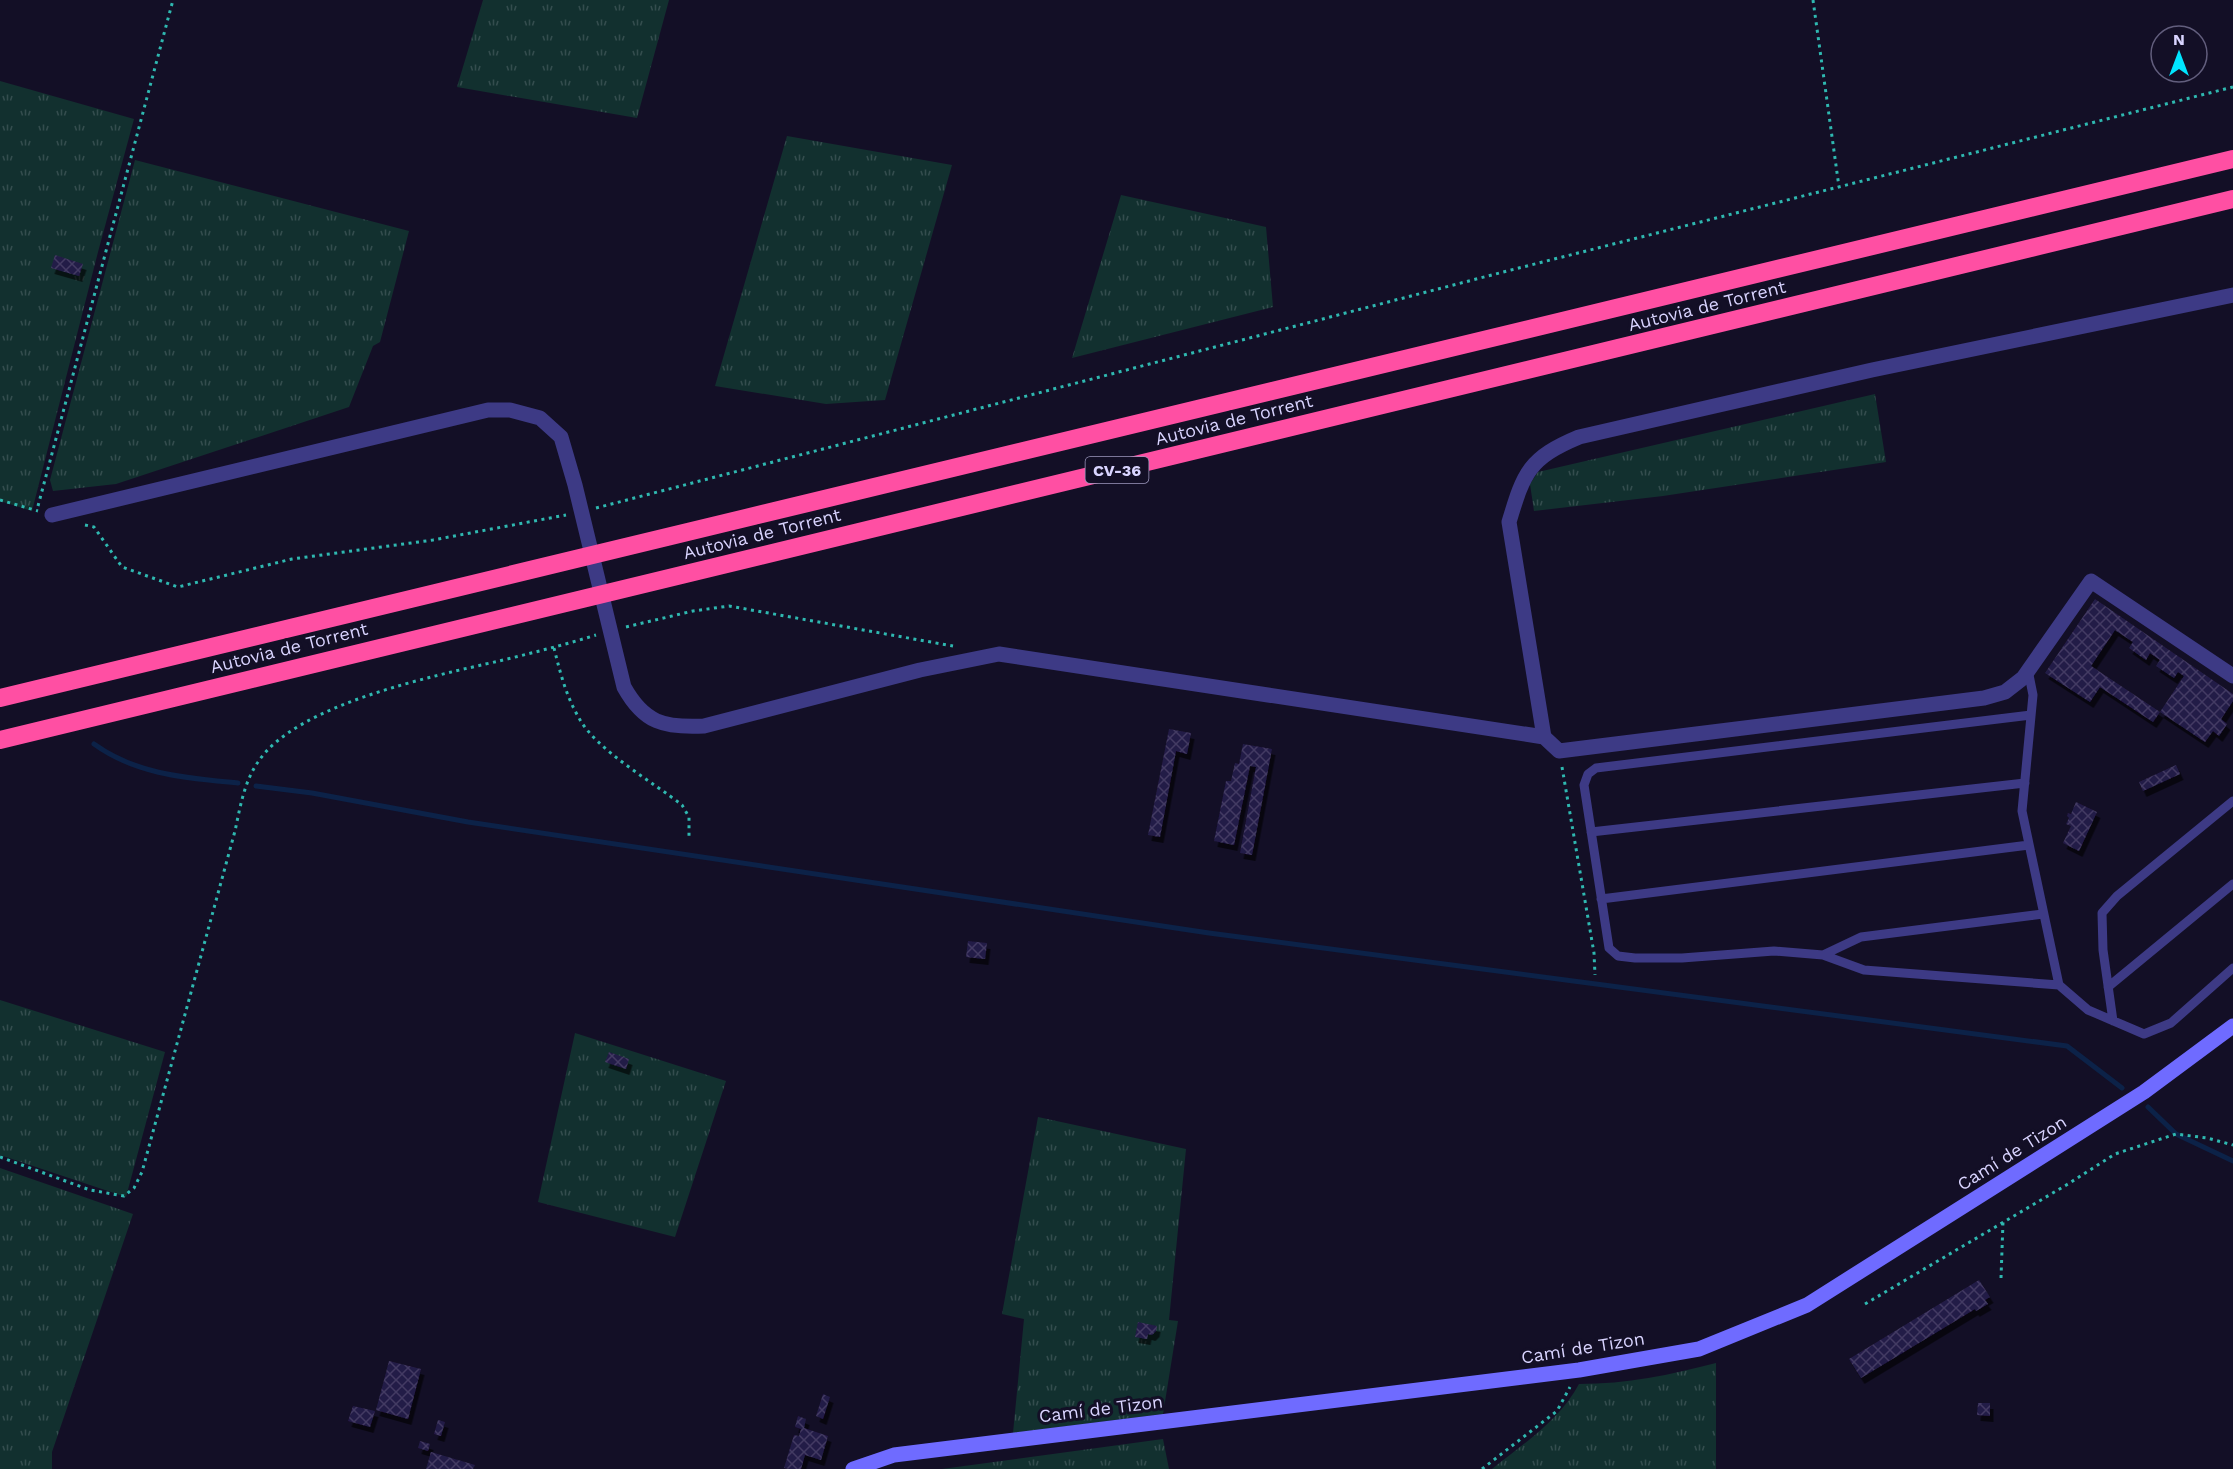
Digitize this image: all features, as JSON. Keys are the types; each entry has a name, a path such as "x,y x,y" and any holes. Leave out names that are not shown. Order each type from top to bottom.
{"highway":[{"path":"1928,231 2233,148"},
{"name":"Autovia de Torrent","path":"0,698 2233,159"},
{"name":"Autovia de Torrent","path":"0,740 2233,199"}],"street":[{"path":"1544,737 1509,522 1519,488 1533,464 1554,447 1579,437 1872,370 2233,295"},
{"path":"44,513 488,410 510,410 540,417 561,437 575,485 624,687 634,705 654,720 676,727 704,726 920,670 999,654 1544,737 1559,751 1984,698 2006,692 2023,678 2091,581 2233,676"},
{"name":"Camí de Tizon","path":"853,1469 894,1455 1579,1370 1699,1349 1807,1305 2144,1092 2233,1026"}],"lane":[{"path":"2028,670 2033,695 2022,812 2059,985"},
{"path":"2031,715 1596,768 1588,774 1584,785 1609,948 1618,956 1635,958 1682,958 1774,951 1823,955 1864,969 2059,985 2088,1010 2144,1034 2170,1023 2233,968"},
{"path":"1591,832 2025,783"},
{"path":"2113,1021 2103,950 2102,913 2117,896 2233,801"},
{"path":"1601,899 2030,845"},
{"path":"2108,987 2233,884"},
{"path":"1823,955 1861,937 2043,914"}],"path":[{"path":"0,500 44,513 173,0"},
{"path":"1813,0 1839,187"},
{"path":"586,510 2233,87"},
{"path":"83,524 94,527 122,567 178,587 292,559 433,540 575,513"},
{"path":"621,628 693,611 729,606 963,648"},
{"path":"0,1157 90,1190 124,1196 134,1188 142,1172 235,831 241,801 258,761 285,734 343,704 424,678 554,648 598,635"},
{"path":"554,648 564,687 580,721 608,751 682,805 689,817 689,840"},
{"path":"1559,751 1594,953 1595,975"},
{"path":"1865,1304 2115,1154 2176,1134 2207,1138 2233,1145"},
{"path":"2001,1278 2003,1222"},
{"path":"1482,1469 1557,1411 1579,1370"}],"green space":[{"path":"483,0 669,0 637,118 457,87"},
{"path":"0,81 134,119 32,511 0,501"},
{"path":"787,136 952,165 885,400 826,404 715,386"},
{"path":"135,160 409,231 380,342 373,346 349,407 116,484 53,491 50,480"},
{"path":"1121,195 1266,227 1273,307 1072,358"},
{"path":"1875,394 1886,462 1663,496 1534,511 1530,484 1538,472"},
{"path":"0,1000 165,1052 126,1197 0,1155"},
{"path":"575,1033 726,1081 675,1237 538,1202"},
{"path":"1038,1117 1186,1149 1169,1320 1178,1321 1163,1414 1013,1433 1024,1319 1002,1314"},
{"path":"0,1168 133,1214 52,1452 52,1469 0,1469"},
{"path":"1716,1363 1716,1469 1492,1469 1551,1420 1562,1409 1579,1384 1648,1378"},
{"path":"1163,1439 1169,1469 942,1469"}],"building":[{"path":"55,255 83,264 79,276 51,268"},
{"path":"2095,599 2233,694 2233,701 2221,719 2227,724 2219,736 2213,731 2205,742 2160,712 2153,722 2100,687 2090,702 2045,673","holes":["2115,630 2133,642 2129,648 2146,660 2150,653 2160,660 2156,666 2174,678 2178,672 2184,676 2160,712 2091,666"]},
{"path":"1169,729 1191,733 1187,754 1176,751 1160,837 1148,835"},
{"path":"1243,744 1272,749 1252,855 1240,853 1256,767 1250,766 1234,845 1214,841 1226,781 1231,781 1235,763 1239,764"},
{"path":"2176,765 2180,774 2143,791 2139,782"},
{"path":"2076,802 2097,812 2079,851 2063,843 2071,826 2066,824 2069,818 2067,816 2068,813 2071,814"},
{"path":"968,941 987,943 985,959 966,957"},
{"path":"609,1052 629,1059 626,1069 605,1062"},
{"path":"1979,1280 1990,1297 1985,1300 1988,1304 1976,1311 1975,1309 1861,1378 1849,1359"},
{"path":"1138,1322 1157,1326 1156,1331 1152,1335 1148,1334 1147,1339 1135,1337"},
{"path":"389,1361 421,1369 408,1419 376,1410"},
{"path":"823,1394 830,1397 823,1419 816,1416"},
{"path":"1978,1403 1990,1403 1990,1416 1977,1415"},
{"path":"353,1406 375,1411 370,1427 348,1421"},
{"path":"798,1416 806,1419 804,1428 828,1436 821,1460 805,1455 801,1469 784,1468 794,1435 799,1436 801,1429 795,1427"},
{"path":"438,1420 445,1422 441,1436 434,1434"},
{"path":"420,1441 430,1444 428,1451 418,1448"},
{"path":"431,1452 475,1465 473,1469 426,1469"}],"waterway":[{"path":"94,744 110,754 145,769 181,777 238,783"},
{"path":"256,786 312,793 468,822 1209,933 2067,1046 2122,1088"},
{"path":"2148,1107 2176,1134 2233,1161"}]}
